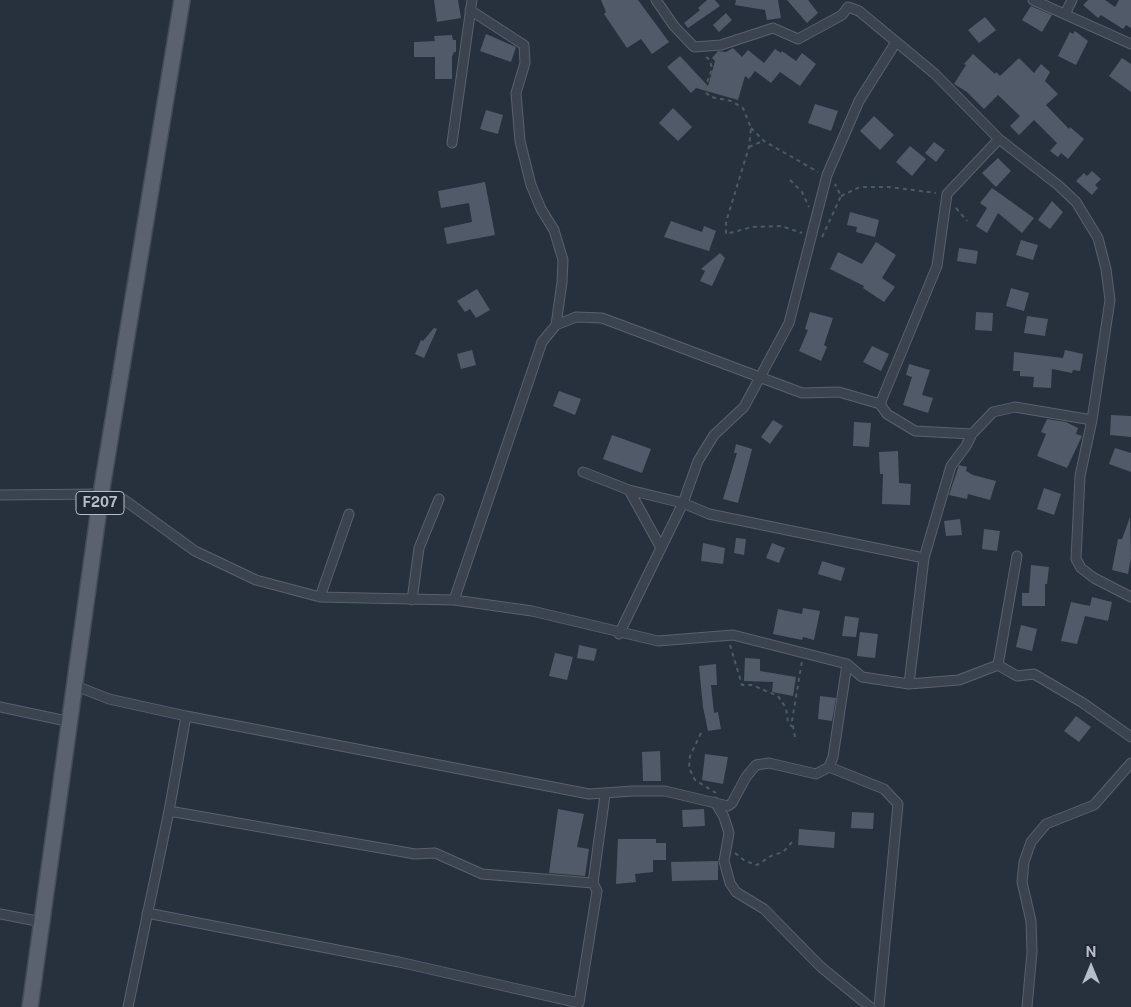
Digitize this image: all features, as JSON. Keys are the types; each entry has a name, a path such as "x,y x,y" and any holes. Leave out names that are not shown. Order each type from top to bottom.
{"main road":[{"name":"F207","path":"30,1007 76,686 101,494 182,0"}],"street":[{"path":"452,143 472,0"},
{"path":"656,0 674,26 694,46 721,45 773,28 798,39 842,15 848,6 860,12 935,74 999,139 1058,185 1076,202 1098,238 1106,269 1110,300 1092,420 1080,476 1076,559 1080,568 1094,578 1131,597"},
{"path":"1033,0 1131,44"},
{"path":"1065,14 1072,0"},
{"path":"470,10 524,44 526,63 516,93 520,141 531,185 541,209 554,230 563,260 556,325"},
{"path":"619,634 683,503 698,461 710,442 744,406 788,323 827,175 859,101 896,42"},
{"path":"880,404 937,266 947,194 999,139"},
{"path":"454,600 542,342 556,325 576,317 602,318 802,393 839,392 880,404 887,414 915,431 972,434"},
{"path":"909,684 924,558 951,466 966,446 972,434 993,412 1015,407 1092,420"},
{"path":"583,472 629,490 683,503 709,514 924,558"},
{"path":"629,490 661,548"},
{"path":"0,495 101,494 123,499 195,551 256,580 320,597 454,600 532,611 619,634 658,641 727,636 746,637 803,654 847,664 862,677 909,684 958,680 998,665"},
{"path":"412,600 419,548 439,499"},
{"path":"320,597 349,514"},
{"path":"998,665 1016,556"},
{"path":"76,686 109,699 186,716 589,794 605,795 632,791 665,791 726,806 732,804 746,777 756,765 769,763 816,774 829,767 833,757 847,664"},
{"path":"998,665 1017,676 1034,674 1082,703 1131,738"},
{"path":"0,707 71,722"},
{"path":"128,1007 169,811 186,716"},
{"path":"1027,1007 1032,952 1031,921 1022,882 1024,862 1031,842 1046,824 1094,805 1131,763"},
{"path":"829,767 884,788 898,804 879,1007"},
{"path":"147,913 399,962 579,1003 597,891 593,883 605,795"},
{"path":"715,802 724,817 729,834 724,860 730,883 736,892 764,909 821,967 870,1007"},
{"path":"169,811 415,854 435,853 482,874 593,883"},
{"path":"0,914 42,922"}],"path":[{"path":"694,46 710,60 712,69 704,91 711,97 731,101 743,108 751,128 764,141 833,179 841,196"},
{"path":"751,128 750,147 726,222 726,234 752,226 781,226 823,238 841,196 860,187 888,186 947,194 966,221"},
{"path":"750,147 764,141"},
{"path":"727,636 742,685 752,685 778,696 786,708 788,722 792,727 795,737"},
{"path":"792,727 803,654"}],"building":[{"path":"434,0 458,0 461,18 437,22"},
{"path":"601,0 638,0 669,42 652,54 641,39 627,48 604,14 606,12"},
{"path":"707,0 715,0 720,6 688,28 684,23 700,10 698,8"},
{"path":"736,0 778,0 781,18 767,20 765,10 735,5"},
{"path":"787,0 808,0 818,13 807,23"},
{"path":"1088,0 1105,0 1115,7 1119,0 1131,0 1131,28 1126,25 1123,29 1101,15 1098,18 1083,5"},
{"path":"1031,6 1052,15 1042,32 1022,20"},
{"path":"726,13 732,20 719,32 713,25"},
{"path":"985,17 996,30 979,43 968,30"},
{"path":"1075,31 1088,41 1076,65 1058,56 1070,32 1073,34"},
{"path":"486,34 516,47 511,62 480,51"},
{"path":"452,35 453,40 456,40 456,52 454,52 452,57 452,79 435,79 435,57 414,57 414,42 435,41 434,36"},
{"path":"733,48 742,57 748,50 764,63 775,49 781,53 782,51 796,61 802,53 816,64 800,86 780,72 771,83 755,71 749,79 745,76 738,100 696,88 691,93 667,67 680,56 708,86 715,61 712,58 718,51 726,52"},
{"path":"973,54 995,74 996,72 1000,76 1019,58 1034,73 1041,64 1050,72 1045,81 1058,94 1046,105 1069,129 1070,127 1084,139 1068,159 1061,153 1058,157 1050,151 1057,143 1034,120 1019,135 1010,126 1020,116 998,95 984,109 967,92 954,84 966,65 964,64"},
{"path":"1122,58 1131,64 1131,92 1109,76"},
{"path":"815,104 838,111 831,131 808,123"},
{"path":"673,108 692,127 678,141 659,123"},
{"path":"486,110 503,115 498,134 480,129"},
{"path":"874,116 894,135 880,150 860,131"},
{"path":"934,142 945,150 936,162 925,153"},
{"path":"910,146 926,159 912,176 896,162"},
{"path":"998,158 1011,171 996,187 982,173"},
{"path":"1092,171 1101,179 1095,185 1098,188 1092,195 1076,181 1084,173 1087,176"},
{"path":"485,182 495,235 447,244 444,228 472,222 469,203 441,208 438,191"},
{"path":"992,188 1034,218 1022,233 998,213 987,233 976,226 987,208 980,203"},
{"path":"1052,201 1063,212 1050,229 1038,220"},
{"path":"850,212 879,220 875,237 856,232 857,227 847,225"},
{"path":"671,221 702,232 704,226 716,231 709,251 664,237"},
{"path":"1021,240 1038,245 1033,260 1016,255"},
{"path":"876,242 896,255 882,278 895,287 884,302 863,288 864,286 830,269 838,252 862,264"},
{"path":"959,248 978,251 976,264 957,261"},
{"path":"720,253 725,258 712,286 700,281 705,271 701,269"},
{"path":"1011,288 1029,293 1024,311 1006,306"},
{"path":"477,289 490,310 476,318 470,309 465,312 457,301"},
{"path":"810,312 833,318 824,345 827,347 821,361 799,351 808,330 805,329"},
{"path":"976,312 993,313 992,331 975,330"},
{"path":"1027,316 1048,319 1045,336 1024,333"},
{"path":"434,328 437,329 424,358 415,354 421,340 423,341"},
{"path":"872,346 889,354 881,371 863,362"},
{"path":"472,350 476,365 461,369 457,354"},
{"path":"1065,350 1083,354 1080,371 1073,370 1072,373 1052,369 1051,388 1033,387 1034,377 1020,376 1020,371 1013,371 1014,352 1063,358"},
{"path":"909,364 930,370 922,395 933,398 928,413 903,405 912,377 906,375"},
{"path":"559,391 581,399 575,415 553,406"},
{"path":"1111,415 1131,416 1131,437 1110,435"},
{"path":"1047,419 1066,422 1078,428 1076,434 1082,436 1067,468 1037,456 1046,434 1041,432"},
{"path":"773,420 783,426 770,444 761,437"},
{"path":"854,422 871,423 869,447 853,446"},
{"path":"612,435 651,449 642,473 603,459"},
{"path":"736,444 752,449 738,503 723,499 737,453 734,453"},
{"path":"1115,448 1131,453 1131,472 1109,464"},
{"path":"898,451 899,483 911,484 910,505 882,504 883,474 880,474 879,452"},
{"path":"959,465 967,467 966,471 973,475 996,481 990,500 968,494 967,499 949,495"},
{"path":"1044,488 1061,494 1054,515 1037,509"},
{"path":"1130,517 1131,558 1128,574 1112,570 1118,539 1122,539"},
{"path":"960,519 962,535 946,536 944,521"},
{"path":"984,529 1000,531 997,551 982,549"},
{"path":"736,538 746,539 744,555 734,553"},
{"path":"703,543 725,548 723,564 701,561"},
{"path":"772,543 785,548 779,563 766,558"},
{"path":"822,561 845,568 841,581 818,574"},
{"path":"1031,565 1049,567 1047,584 1045,584 1045,606 1022,606 1022,593 1029,593"},
{"path":"1092,597 1112,602 1108,621 1085,616 1077,644 1061,641 1071,602 1090,606"},
{"path":"803,608 820,611 814,640 803,637 802,640 773,634 778,609 802,614"},
{"path":"845,616 859,618 856,637 842,636"},
{"path":"1021,625 1037,629 1032,651 1016,647"},
{"path":"860,632 878,634 875,658 857,656"},
{"path":"579,645 597,649 594,661 577,658"},
{"path":"555,653 573,657 567,680 549,676"},
{"path":"745,658 760,659 760,671 796,677 793,696 772,692 773,682 744,681"},
{"path":"716,664 717,685 711,685 714,713 718,712 721,729 708,731 703,707 699,666"},
{"path":"820,696 836,698 832,721 818,719"},
{"path":"1076,716 1091,727 1079,742 1064,731"},
{"path":"660,751 661,781 643,781 642,752"},
{"path":"705,754 728,757 723,784 702,780"},
{"path":"558,809 584,814 577,847 589,849 585,876 549,873"},
{"path":"704,809 705,826 683,827 682,810"},
{"path":"852,812 874,813 873,829 851,828"},
{"path":"799,829 835,832 834,848 798,845"},
{"path":"618,839 656,839 656,843 666,843 666,860 653,860 653,872 635,874 636,882 616,884"},
{"path":"718,861 718,880 672,881 671,862"}]}
